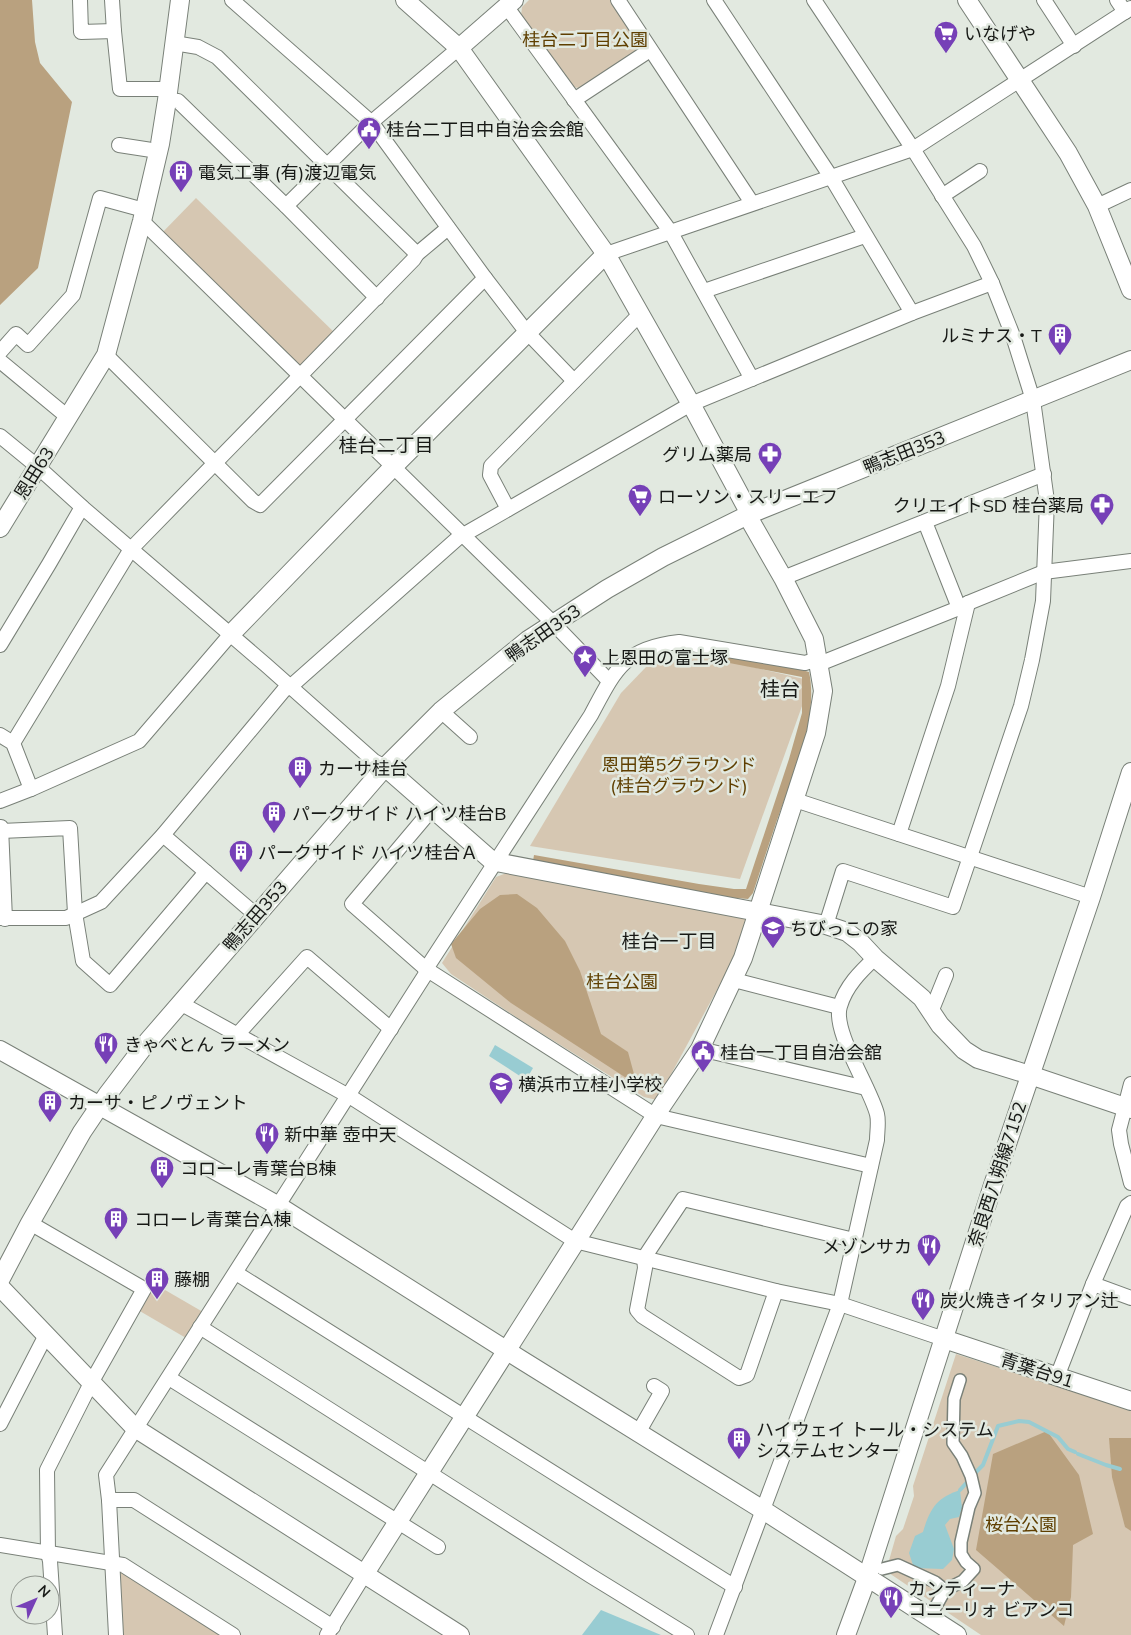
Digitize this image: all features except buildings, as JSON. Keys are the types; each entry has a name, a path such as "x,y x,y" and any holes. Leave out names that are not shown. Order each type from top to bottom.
{"street":[{"path":"80,0 82,32 114,31"},
{"path":"112,0 120,88 168,94 178,101 377,298"},
{"name":"恩田63","path":"0,526 106,355 158,151 168,94 180,0"},
{"path":"232,0 372,124 527,332 574,381"},
{"path":"109,1500 134,1500 330,1631 428,1472 700,1049 743,958 816,733 823,690 814,639 783,578 751,522 750,514 691,404 606,254 458,48 405,0"},
{"path":"618,0 752,203"},
{"path":"714,0 831,177 912,313"},
{"path":"814,0 913,149 974,246 992,283 1013,336 1033,400 1047,501 1043,601 1032,660 1021,706 953,907 843,871 826,925"},
{"path":"967,0 1068,153 1097,206 1131,290"},
{"path":"1044,0 1074,46"},
{"path":"0,801 139,740 230,635 606,254 913,149 1128,10 1117,0"},
{"path":"286,206 372,124 510,3 574,100 670,231 752,379"},
{"path":"174,43 198,47 217,57 417,254"},
{"path":"574,100 650,50"},
{"path":"127,143 158,151"},
{"path":"942,196 980,171"},
{"path":"1097,206 1131,190"},
{"path":"0,352 16,334 28,345 73,295 100,198 143,215 344,420 609,680"},
{"path":"13,743 131,549 377,298 417,254 448,228"},
{"path":"704,291 865,236"},
{"path":"106,355 215,464 253,501 260,505 485,278"},
{"path":"206,872 110,985 83,961 75,913 70,828 1,829 3,919 66,918 75,913 101,902 163,835 284,690 290,687 458,538 691,404 912,313 992,283"},
{"path":"508,510 490,475 491,466 640,314"},
{"name":"鴨志田353","path":"0,1280 30,1223 100,1105 148,1041 385,767 441,710 528,640 663,557 750,514 1131,360"},
{"path":"0,361 68,418"},
{"path":"0,436 266,665 374,761 385,767 490,859 496,862 826,925 847,932 922,998 940,1025 958,1044 978,1059 1128,1108"},
{"path":"783,578 1044,474"},
{"path":"0,645 82,507"},
{"path":"900,834 948,686 964,606 925,522"},
{"path":"116,1635 106,1475 391,1029 425,975 426,969 590,715 609,680 635,654 659,644 679,642 805,663 818,659 824,662 1044,572 1131,561"},
{"path":"441,710 470,737"},
{"path":"0,735 13,743 31,789"},
{"name":"奈良西八朔線7152","path":"846,1635 867,1578 1030,1075 1091,897 1131,772"},
{"path":"795,800 1091,897"},
{"path":"432,809 352,904 426,969 656,1116 871,1166"},
{"path":"163,835 256,914"},
{"path":"237,1035 307,957 391,1029"},
{"path":"716,1635 840,1304 877,1140 878,1115 842,1033 839,1007 853,979 875,958"},
{"path":"931,1012 946,975"},
{"path":"734,980 839,1007"},
{"path":"180,1003 421,1141 575,1241 776,1291 840,1304 944,1339"},
{"path":"700,1049 866,1088"},
{"path":"0,1050 277,1205 763,1510 956,1635"},
{"path":"1131,1084 1128,1108 1119,1130 1131,1183"},
{"path":"776,1291 747,1375 739,1378 642,1316 637,1310 645,1268 644,1258 683,1199 854,1240"},
{"path":"1057,1377 1093,1284 1127,1206 1131,1203"},
{"path":"30,1223 144,1289 91,1382 47,1470 48,1552 55,1635"},
{"path":"236,1272 735,1587"},
{"path":"1093,1284 1131,1298"},
{"path":"0,1288 135,1428 460,1635"},
{"path":"200,1327 688,1635"},
{"path":"0,1424 46,1335"},
{"name":"青葉台91","path":"944,1339 1131,1401"},
{"path":"169,1378 438,1547"},
{"path":"935,1608 945,1590 963,1581 974,1569 961,1554 961,1542 969,1506 975,1493 971,1476 962,1456 953,1443 954,1399 960,1380"},
{"path":"638,1433 662,1391"},
{"path":"0,1545 123,1565 233,1635"},
{"path":"882,1569 898,1565 934,1582 945,1590"}],"green space":[{"path":"0,0 32,0 35,42 40,63 72,102 38,268 0,305"},
{"name":"桂台二丁目公園","path":"529,0 612,0 638,41 638,51 580,88 571,87 521,16 522,7"},
{"path":"196,198 338,336 301,376 158,237"},
{"name":"恩田第5グラウンド (桂台グラウンド)","path":"692,653 804,679 806,695 740,879 530,846 621,693 647,666"},
{"path":"706,653 792,667 809,672 810,708 803,747 753,893 748,899 711,896 623,877 592,874 533,861 534,855 699,884 746,889 789,759 802,713 802,677 709,659"},
{"name":"桂台公園","path":"512,871 747,919 730,966 657,1100 644,1097 525,1023 451,974 442,963 496,877"},
{"path":"517,894 537,908 565,941 580,971 601,1034 628,1052 637,1085 511,1003 456,958 451,944 480,909 500,895"},
{"path":"153,1283 203,1312 186,1338 138,1310"},
{"name":"桜台公園","path":"956,1354 1131,1410 1131,1635 981,1635 886,1571 896,1536 903,1529 914,1496 913,1486"},
{"path":"1047,1431 1079,1475 1093,1534 1073,1545 1071,1597 1064,1626 976,1550 993,1454"},
{"path":"1109,1438 1131,1438 1131,1531 1125,1527 1112,1477"},
{"path":"112,1564 233,1635 116,1635"}],"water":[{"path":"495,1045 533,1068 526,1080 489,1056"},
{"path":"960,1490 962,1508 959,1517 950,1519 945,1525 954,1549 952,1560 943,1569 914,1568 909,1553 915,1536 923,1532 928,1517 935,1505 945,1497"},
{"path":"601,1610 661,1635 582,1635"}],"waterway":[{"path":"973,1475 983,1465 998,1426 1019,1421 1029,1422 1058,1437 1068,1449 1075,1452"},
{"path":"1078,1454 1120,1469"},
{"path":"960,1490 969,1480"}],"place":[{"name":"いなげや","path":"946,54"},
{"name":"桂台二丁目中自治会会館","path":"369,150"},
{"name":"電気工事 (有)渡辺電気","path":"181,193"},
{"name":"ルミナス・T","path":"1060,356"},
{"name":"グリム薬局","path":"770,475"},
{"name":"ローソン・スリーエフ","path":"640,517"},
{"name":"クリエイトSD 桂台薬局","path":"1102,526"},
{"name":"上恩田の富士塚","path":"585,678"},
{"name":"カーサ桂台","path":"300,789"},
{"name":"パークサイド ハイツ桂台B","path":"274,834"},
{"name":"パークサイド ハイツ桂台Ａ","path":"241,873"},
{"name":"ちびっこの家","path":"773,949"},
{"name":"きゃべとん ラーメン","path":"106,1065"},
{"name":"桂台一丁目自治会舘","path":"703,1073"},
{"name":"横浜市立桂小学校","path":"501,1105"},
{"name":"カーサ・ピノヴェント","path":"50,1123"},
{"name":"新中華 壺中天","path":"267,1155"},
{"name":"コローレ青葉台B棟","path":"162,1189"},
{"name":"コローレ青葉台A棟","path":"116,1240"},
{"name":"メゾンサカ","path":"929,1267"},
{"name":"藤棚","path":"157,1300"},
{"name":"炭火焼きイタリアン辻","path":"923,1321"},
{"name":"ハイウェイ トール・システム システムセンター","path":"739,1460"},
{"name":"カンティーナ コニーリォ ビアンコ","path":"891,1619"}],"district":[{"name":"桂台二丁目","path":"386,445"},
{"name":"桂台","path":"780,688"},
{"name":"桂台一丁目","path":"669,941"}]}
